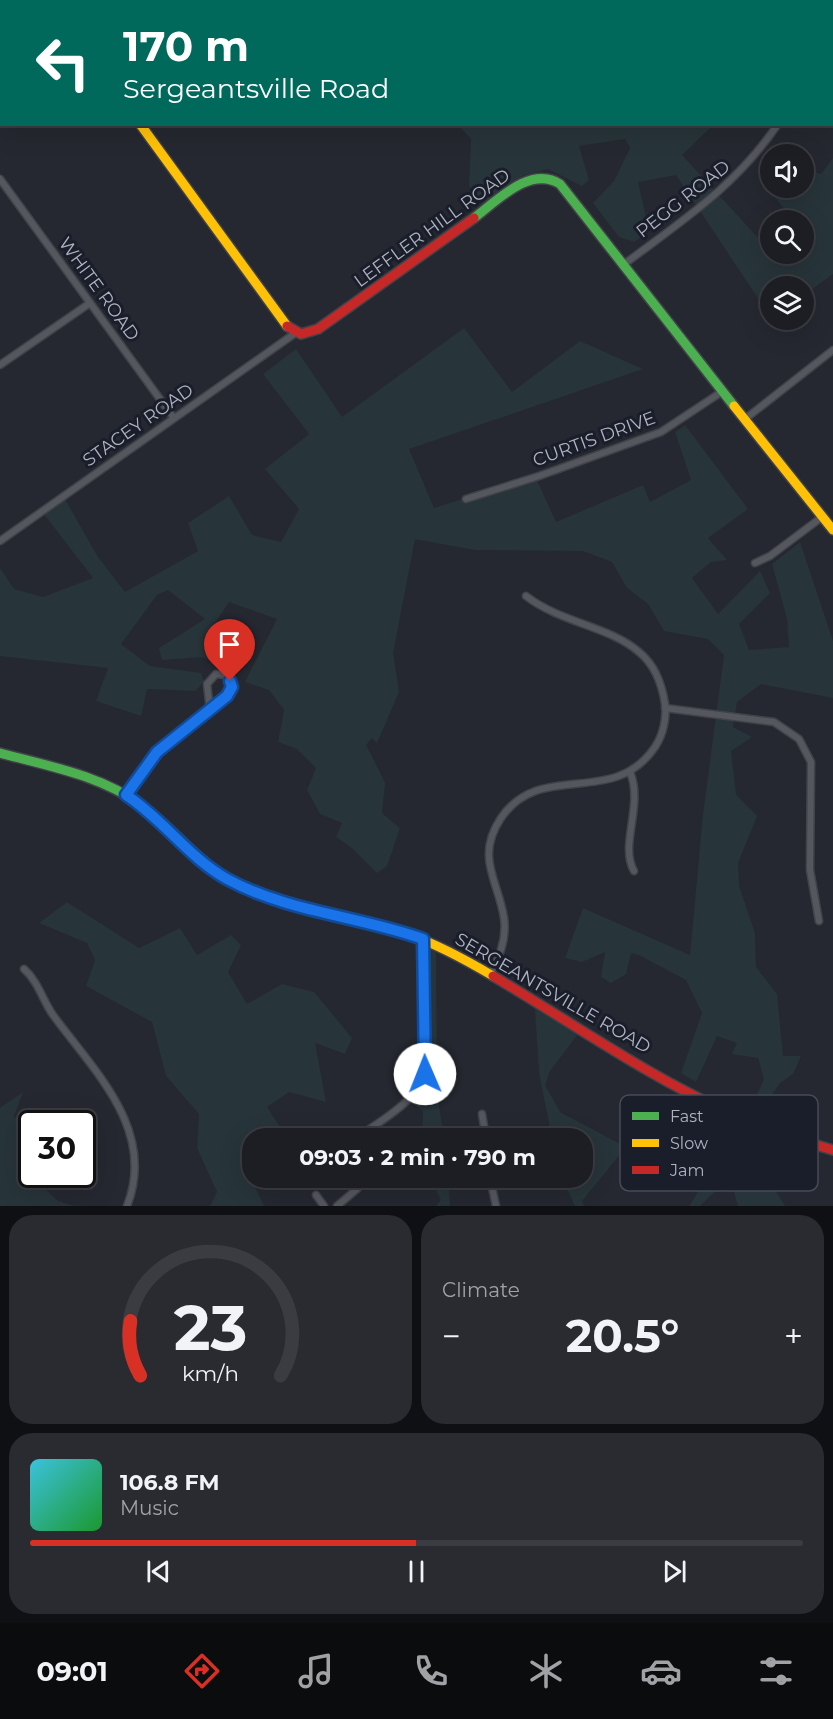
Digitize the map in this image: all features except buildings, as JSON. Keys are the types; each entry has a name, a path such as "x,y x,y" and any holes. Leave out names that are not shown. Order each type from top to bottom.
{"street":[{"path":"141,126 294,334"},
{"name":"PEGG ROAD","path":"623,264 730,183 758,153 777,126"},
{"name":"LEFFLER HILL ROAD","path":"294,334 304,335 318,330 524,182 533,178 549,177 564,187 680,340 723,390 833,530"},
{"name":"WHITE ROAD","path":"0,179 173,417"},
{"path":"0,365 90,303"},
{"name":"STACEY ROAD","path":"0,541 294,334"},
{"path":"746,419 833,350"},
{"name":"CURTIS DRIVE","path":"466,499 539,476 661,432 723,390"},
{"path":"755,563 770,556 822,517"},
{"path":"490,974 504,938 502,910 491,878 489,856 491,838 500,820 518,800 538,789 554,785 601,782 630,772 649,756 664,728 665,708 660,681 641,653 626,642 544,610 526,596"},
{"path":"126,795 157,752 210,710 231,691 231,682 225,675 216,674 207,684 210,710"},
{"path":"665,708 774,722 799,739 810,762 810,870 819,921"},
{"name":"SERGEANTSVILLE ROAD","path":"0,753 88,778 126,795 153,814 203,863 238,885 280,900 423,939 490,974 696,1095"},
{"path":"630,772 636,794 629,859 634,871"},
{"path":"369,1128 408,1098 424,1080 426,1062 423,939"},
{"path":"24,969 33,979 48,1009 109,1089 123,1113 135,1158 133,1184 127,1206"},
{"path":"482,1114 484,1128"},
{"name":"SERGEANTSVILLE ROAD","path":"818,1146 833,1150"},
{"path":"337,1206 358,1188"},
{"path":"492,1188 496,1206"},
{"path":"316,1195 324,1206"}],"shaded area":[{"path":"459,126 751,126 710,128 682,155 760,240 760,264 782,264 784,266 814,264 814,210 785,210 776,198 814,198 814,172 821,174 833,158 833,274 814,288 814,276 760,276 760,301 676,175 638,182 649,231 634,242 619,237 593,203 614,181 630,148 625,139 579,146 589,180 582,186 548,169 524,175 484,204 469,186 471,139"},
{"path":"464,328 512,392 580,341 643,369 409,449 434,508 535,476 556,522 643,485 650,502 691,480 675,432 685,425 748,509 708,538 727,560 711,562 692,578 718,614 760,571 770,593 739,624 749,650 789,647 787,619 772,564 800,542 833,641 833,698 761,684 737,702 733,727 752,737 731,751 736,795 757,816 738,863 739,886 755,933 756,967 777,994 783,1056 801,1056 793,1074 780,1083 772,1095 757,1095 764,1079 758,1058 732,1054 737,1043 717,1036 696,1082 681,1073 702,1013 686,980 631,953 626,974 611,983 601,977 605,952 582,962 565,958 583,908 690,955 703,814 724,655 708,639 664,631 648,604 627,588 612,562 583,551 475,550 415,539 393,653 399,692 377,743 372,738 366,745 385,783 382,813 400,828 387,866 377,873 353,849 336,837 342,823 320,814 307,790 316,768 297,749 278,742 284,710 269,690 245,682 277,619 229,602 213,626 245,648 236,668 201,657 162,660 159,648 205,619 168,590 157,595 121,644 150,666 201,673 204,681 196,691 147,689 141,716 96,701 108,668 0,656 0,568 14,589 43,597 93,578 40,509 62,494 98,557 125,592 198,551 188,523 229,496 252,535 281,542 299,509 265,469 309,434 263,374 296,349 342,417"},
{"path":"67,902 139,948 180,928 197,955 231,935 241,945 228,972 247,1004 282,984 314,992 352,1038 345,1054 315,1043 326,1102 289,1092 267,1107 281,1128 242,1128 242,1188 256,1188 264,1206 210,1206 217,1192 197,1148 199,1114 166,1076 152,1022 86,986 95,960 87,943 39,923"},
{"path":"427,948 436,953 437,1093 442,1128 422,1128 423,1111 410,1101 421,1090 429,1075"},
{"path":"535,1009 578,1034 550,1071 545,1085 560,1112 590,1128 550,1128 539,1073"},
{"path":"23,1092 14,1116 18,1119 18,1188 44,1188 58,1201 75,1206 0,1206 0,1108"},
{"path":"593,1130 620,1144 620,1154 593,1188"},
{"path":"435,1188 449,1188 450,1206 436,1206 441,1200"},
{"path":"567,1188 593,1188 582,1201 584,1206 575,1206"},
{"path":"699,1191 716,1191 700,1206 689,1206"},
{"path":"734,1191 776,1191 785,1206 738,1206"}],"traffic: fast":[{"path":"474,218 503,195 526,182 549,179 560,184 734,406"},
{"path":"0,753 91,779 125,795 154,815 216,871 245,887"}],"traffic: slow":[{"path":"141,126 287,326"},
{"path":"734,406 833,530"},
{"path":"245,887 285,901 410,935 452,953 493,976"}],"traffic: jam":[{"path":"287,326 301,334 318,329 474,218"},
{"path":"493,976 639,1066 693,1095"},
{"path":"818,1145 833,1150"}],"route":[{"path":"230,681 232,687 227,696 165,744 143,768 126,795 153,814 203,863 238,885 266,896 423,939 425,1074"}]}
